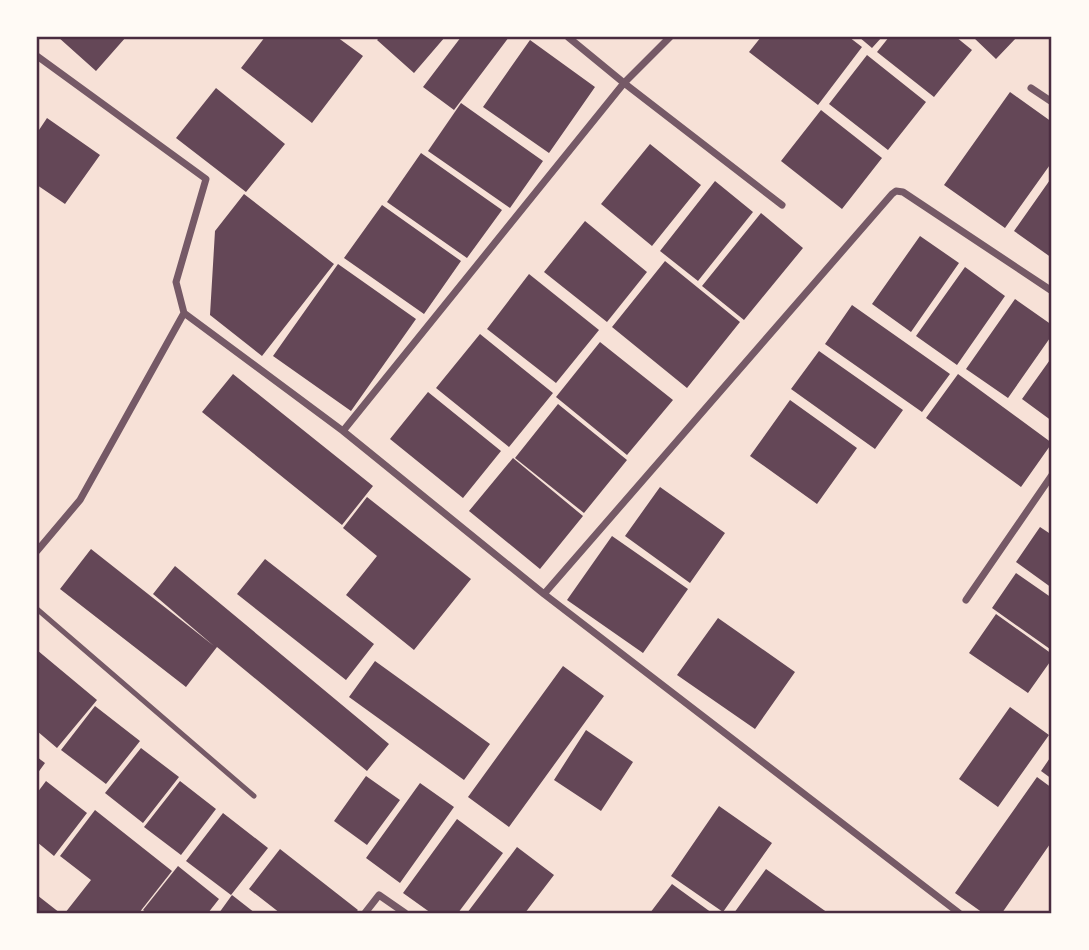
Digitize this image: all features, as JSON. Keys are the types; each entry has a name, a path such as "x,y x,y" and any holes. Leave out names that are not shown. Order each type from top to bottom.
{"street":[{"path":"568,37 782,205"},
{"path":"343,431 624,83 670,37"},
{"path":"37,56 206,179 176,282 184,313 343,431 544,594 959,913"},
{"path":"1031,88 1052,102"},
{"path":"544,594 896,191 903,192 1052,291"},
{"path":"37,551 80,500 184,313"},
{"path":"966,600 1052,475"},
{"path":"365,913 379,895 405,913"}],"lane":[{"path":"37,609 254,796"}],"building":[{"path":"58,37 126,37 96,71"},
{"path":"265,37 337,37 363,56 312,123 241,68"},
{"path":"380,37 445,37 414,73 377,40"},
{"path":"461,37 509,37 454,110 423,87"},
{"path":"761,37 849,37 862,47 818,105 749,52"},
{"path":"859,37 882,37 872,48"},
{"path":"889,37 956,37 972,50 934,97 877,52"},
{"path":"973,37 1017,37 996,59"},
{"path":"530,40 595,87 549,153 483,107"},
{"path":"867,55 926,102 888,150 829,104"},
{"path":"216,88 285,144 246,192 176,138"},
{"path":"1010,92 1052,122 1052,162 1005,228 944,185"},
{"path":"461,103 543,161 510,208 428,151"},
{"path":"821,110 882,158 842,209 781,161"},
{"path":"47,118 100,155 65,204 37,185 37,133"},
{"path":"650,144 701,185 652,246 601,204"},
{"path":"421,153 502,210 467,258 387,202"},
{"path":"1052,177 1052,258 1014,231"},
{"path":"715,181 753,212 698,281 660,251"},
{"path":"244,194 334,264 262,356 210,315 215,231"},
{"path":"382,205 461,261 424,314 344,258"},
{"path":"761,213 803,248 744,320 702,286"},
{"path":"585,221 647,272 607,322 544,272"},
{"path":"920,236 959,263 911,332 872,304"},
{"path":"665,261 740,322 687,388 612,327"},
{"path":"338,264 416,319 351,411 273,356"},
{"path":"965,267 1005,296 957,365 916,336"},
{"path":"529,274 599,330 556,383 487,329"},
{"path":"1015,299 1052,325 1052,335 1008,398 966,369"},
{"path":"852,305 950,374 922,412 825,344"},
{"path":"480,334 553,393 509,447 436,388"},
{"path":"600,342 673,400 627,455 556,397"},
{"path":"819,351 903,410 875,449 791,389"},
{"path":"1052,357 1052,421 1022,399"},
{"path":"233,374 373,486 342,525 202,412"},
{"path":"958,374 1052,443 1021,487 926,418"},
{"path":"428,392 501,451 463,498 390,439"},
{"path":"790,400 857,448 817,504 750,456"},
{"path":"558,404 627,460 584,513 515,458"},
{"path":"513,458 583,516 540,569 469,511"},
{"path":"660,487 725,533 690,583 625,536"},
{"path":"367,497 471,579 414,650 346,595 377,556 343,528"},
{"path":"1040,527 1052,535 1052,588 1016,562"},
{"path":"612,536 688,589 643,653 567,600"},
{"path":"91,549 214,646 153,594 175,566 389,744 367,771 217,647 186,687 60,589"},
{"path":"265,559 374,644 346,680 237,594"},
{"path":"1016,573 1052,598 1050,649 992,608"},
{"path":"996,614 1052,654 1052,659 1028,693 969,653"},
{"path":"718,618 795,672 755,729 677,675"},
{"path":"37,650 97,700 57,748 37,731"},
{"path":"375,661 490,744 464,780 349,697"},
{"path":"563,666 604,696 509,827 468,797"},
{"path":"95,706 140,741 106,784 61,750"},
{"path":"1010,707 1049,735 998,807 959,779"},
{"path":"586,730 633,762 601,811 554,780"},
{"path":"141,748 179,777 143,823 105,793"},
{"path":"1052,755 1052,779 1041,771"},
{"path":"37,757 45,763 37,774"},
{"path":"366,776 400,800 367,845 334,821"},
{"path":"1037,777 1052,788 1052,845 1050,844 1002,913 983,913 955,893"},
{"path":"46,781 87,813 54,856 37,842 37,793"},
{"path":"180,781 216,809 181,855 144,827"},
{"path":"420,783 454,807 400,883 366,858"},
{"path":"719,806 772,843 723,912 671,876"},
{"path":"95,810 172,871 139,913 65,913 91,880 60,856"},
{"path":"223,813 268,848 231,895 186,861"},
{"path":"457,819 503,853 458,913 431,913 403,893"},
{"path":"517,847 554,875 525,913 467,913"},
{"path":"280,849 358,910 355,913 280,913 249,889"},
{"path":"178,866 219,899 208,913 147,913 143,910"},
{"path":"766,869 828,913 734,913"},
{"path":"672,884 712,913 650,913"},
{"path":"37,895 60,913 37,913"},
{"path":"232,895 255,913 219,913"}]}
